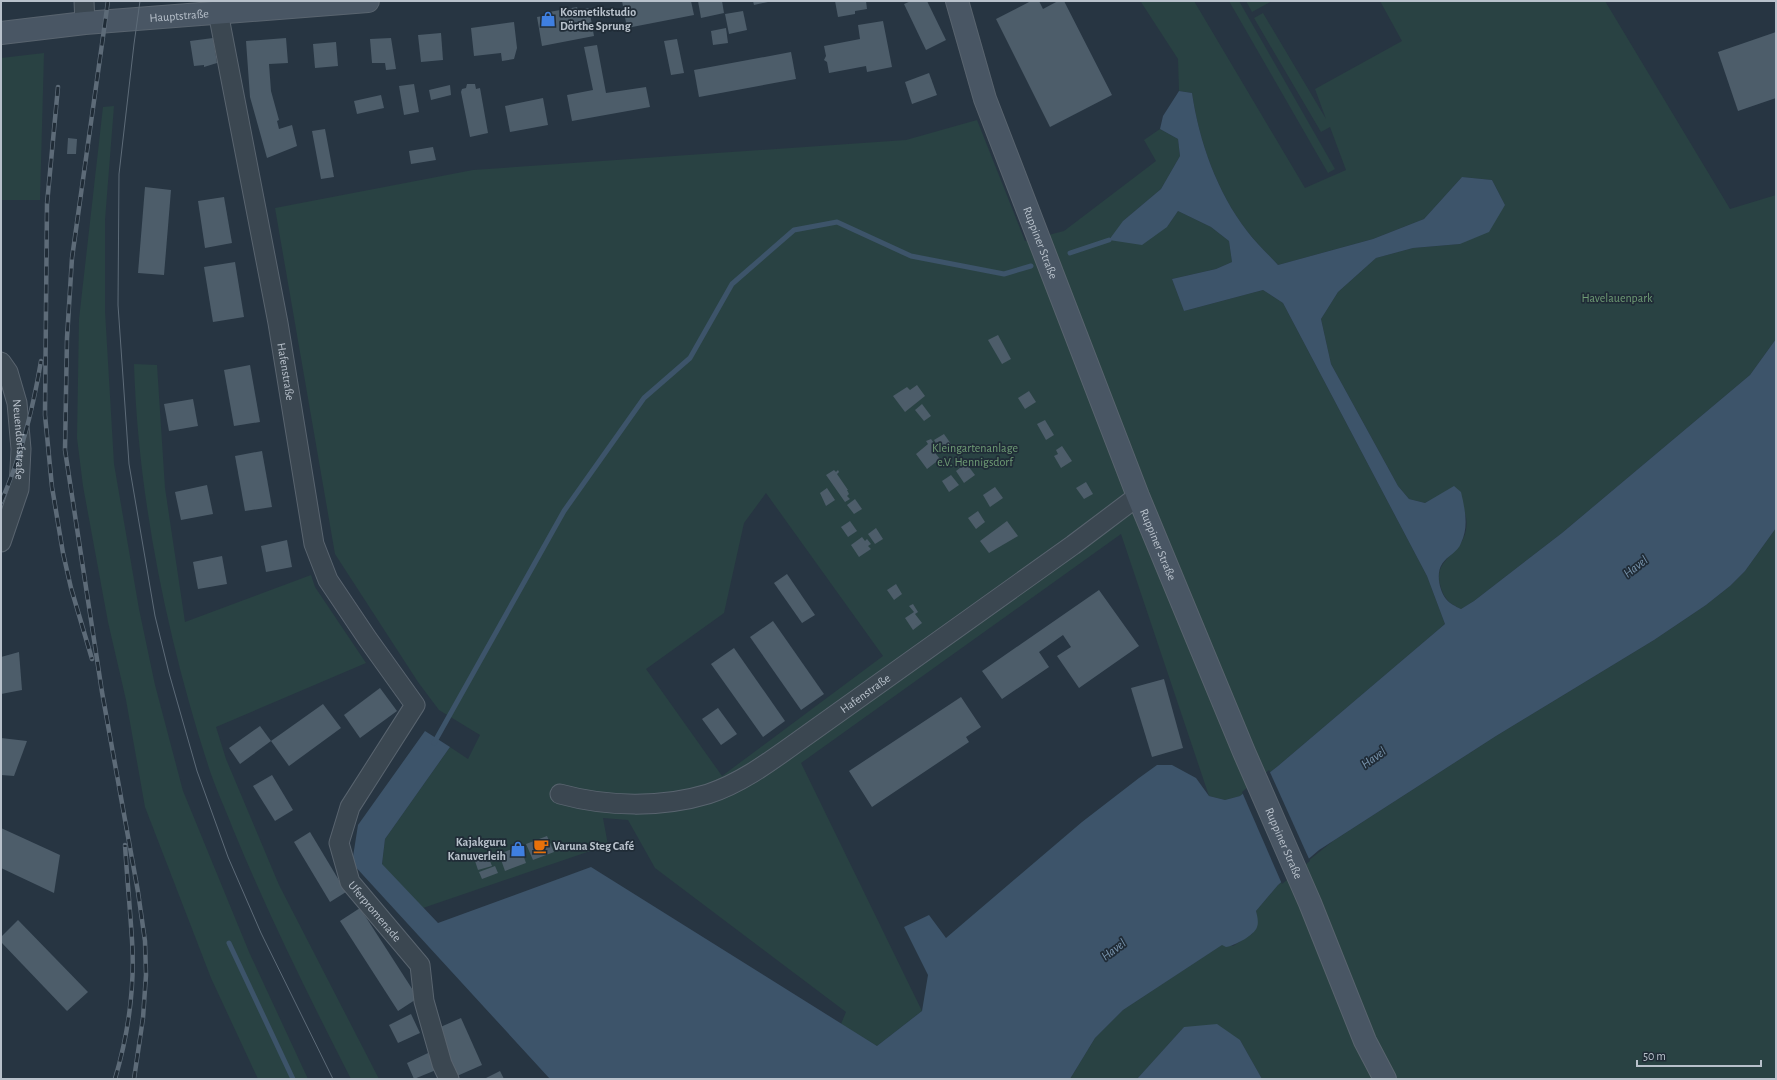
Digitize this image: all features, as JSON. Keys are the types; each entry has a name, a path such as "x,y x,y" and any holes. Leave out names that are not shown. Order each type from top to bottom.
{"main road":[{"name":"Hauptstraße","path":"85,23 185,8 218,12 368,1"},
{"name":"Ruppiner Straße","path":"957,1 985,99 1138,496 1244,752 1310,903 1365,1041 1385,1079"},
{"path":"1,33 85,23"}],"street":[{"path":"84,1 85,23"},
{"name":"Hafenstraße","path":"218,12 283,353 314,544 328,580 415,705"},
{"name":"Neuendorfstraße","path":"1,362 8,372 16,403 20,449 19,489 1,542"},
{"name":"Hafenstraße","path":"560,794 583,800 618,804 662,803 708,794 738,781 760,768 1073,546 1138,496"},
{"name":"Uferpromenade","path":"415,705 350,807 340,843 350,882 420,965 424,1001 442,1064 449,1079"}],"green space":[{"name":"Havelauenpark","path":"1194,1 1305,188 1346,170 1330,127 1321,132 1254,18 1263,13 1326,119 1315,89 1402,41 1380,1 1605,1 1730,209 1776,195 1776,339 1750,375 1562,533 1474,601 1461,609 1454,605 1444,596 1439,578 1440,570 1443,564 1459,546 1463,539 1467,524 1465,513 1454,487 1425,503 1409,499 1398,486 1331,364 1321,319 1338,292 1376,258 1413,248 1460,244 1505,205 1492,180 1462,177 1424,219 1373,239 1278,265 1258,244 1236,216 1218,183 1199,129 1192,93 1179,91 1178,59 1141,2"},
{"path":"1229,1 1239,1 1335,169 1328,173"},
{"path":"1246,1 1272,1 1252,12"},
{"path":"44,53 40,200 1,200 1,58"},
{"path":"114,106 105,220 105,311 114,464 139,609 155,685 183,791 249,952 308,1079 258,1079 211,978 145,807 126,700 108,622 83,486 77,438 79,319 103,107"},
{"name":"Kleingartenanlage e.V. Hennigsdorf","path":"977,120 1025,241 1064,231 1156,161 1144,140 1160,129 1178,139 1180,156 1161,189 1123,221 1167,227 1178,211 1211,227 1229,241 1232,262 1216,269 1172,279 1184,311 1263,290 1283,303 1427,576 1445,624 1278,766 1240,796 1225,800 1209,796 1121,534 801,763 922,1011 877,1046 841,1024 846,1012 655,868 628,820 603,818 608,845 423,908 382,865 385,839 450,747 468,759 480,735 439,710 418,682 335,554 275,208 473,170 906,140","holes":["766,493 883,656 722,776 646,669 724,613 744,523"]},
{"path":"134,364 157,365 165,488 185,622 311,575 315,587 366,663 216,727 226,759 279,885 379,1079 351,1079 304,986 246,861 211,773 193,717 157,567 141,465"},
{"path":"1776,528 1776,1079 1262,1079 1240,1040 1184,1027 1137,1079 1070,1079 1095,1038 1123,1010 1223,944 1233,946 1252,934 1257,917 1256,911 1278,885 1333,841 1496,736 1654,640 1706,605 1730,586 1745,571"}],"water":[{"name":"Havel","path":"1179,91 1192,93 1199,129 1211,165 1218,183 1236,216 1258,244 1278,265 1373,239 1424,219 1462,177 1492,180 1505,205 1489,232 1460,244 1413,248 1376,258 1338,292 1321,319 1331,364 1398,486 1409,499 1425,503 1454,486 1461,492 1466,518 1465,531 1460,546 1442,564 1439,572 1439,582 1442,591 1446,599 1451,604 1461,609 1474,601 1562,533 1750,375 1776,339 1776,528 1745,571 1730,586 1706,605 1654,640 1496,736 1319,850 1278,885 1256,911 1258,925 1252,933 1244,940 1234,945 1226,947 1222,945 1123,1010 1095,1038 1070,1079 550,1079 352,863 358,825 425,731 450,747 385,839 382,864 438,923 591,867 877,1046 922,1011 928,975 904,927 929,915 946,938 1082,822 1157,765 1172,765 1196,778 1209,796 1225,800 1240,796 1278,766 1445,624 1427,576 1283,303 1263,290 1184,311 1172,279 1216,269 1232,262 1229,241 1211,227 1178,211 1167,227 1142,245 1109,240 1123,221 1161,189 1180,156 1178,139 1160,129 1163,116"},
{"path":"1217,1024 1240,1040 1262,1079 1137,1079 1184,1027"}],"pier":[{"path":"1269,770 1310,861 1282,884 1242,792"}],"building":[{"path":"622,1 691,1 694,15 627,28"},
{"path":"698,1 722,1 724,13 701,18"},
{"path":"753,1 768,1 768,2 754,5"},
{"path":"835,1 866,1 867,9 855,11 855,14 838,17"},
{"path":"911,1 927,1 946,40 926,50 904,4"},
{"path":"1031,1 1039,1 1043,9 1058,1 1064,1 1112,95 1050,127 996,19"},
{"path":"577,7 578,10 589,8 594,36 542,46 537,17 549,15 549,12"},
{"path":"743,11 747,30 729,34 725,14"},
{"path":"883,21 892,67 867,72 866,66 829,73 827,62 824,60 826,56 824,46 860,39 858,25"},
{"path":"514,22 517,48 514,59 502,61 501,53 474,56 471,28"},
{"path":"726,28 728,43 713,45 711,31"},
{"path":"1776,32 1776,98 1738,111 1718,52"},
{"path":"441,33 443,60 421,62 418,35"},
{"path":"213,38 217,63 204,67 204,65 194,66 190,41"},
{"path":"286,38 288,63 269,64 271,91 279,120 277,121 279,129 292,125 297,146 267,158 250,97 246,41"},
{"path":"391,38 396,69 386,70 385,63 372,63 370,39"},
{"path":"677,39 684,73 671,75 664,41"},
{"path":"336,42 338,66 315,68 313,44"},
{"path":"597,45 606,93 646,87 650,107 572,121 567,95 593,90 584,47"},
{"path":"791,52 796,79 699,97 694,70"},
{"path":"929,73 937,95 912,104 905,82"},
{"path":"414,84 419,112 404,115 399,86"},
{"path":"467,84 475,84 476,89 480,88 488,133 470,137 461,92 462,89 466,88"},
{"path":"450,85 451,95 431,100 429,90"},
{"path":"381,95 384,108 357,114 354,101"},
{"path":"543,98 548,125 510,132 505,106"},
{"path":"325,129 334,177 321,179 312,131"},
{"path":"68,138 77,139 76,154 67,154"},
{"path":"433,147 436,160 411,164 409,151"},
{"path":"145,187 171,190 164,275 138,273"},
{"path":"224,197 232,243 205,248 198,201"},
{"path":"235,262 244,317 213,322 204,267"},
{"path":"998,335 1011,359 1002,364 988,340"},
{"path":"250,365 260,422 234,426 224,370"},
{"path":"917,385 925,396 905,412 893,396 907,387 910,390"},
{"path":"1029,391 1036,402 1025,409 1018,398"},
{"path":"193,399 198,426 169,431 164,404"},
{"path":"922,404 931,416 924,421 915,410"},
{"path":"1045,420 1054,435 1046,440 1037,424"},
{"path":"944,434 951,444 941,451 934,440"},
{"path":"931,439 936,446 932,449 940,459 927,469 916,454 928,444 926,441"},
{"path":"1062,446 1072,461 1061,468 1054,456 1058,454 1056,450"},
{"path":"262,451 272,507 245,511 235,456"},
{"path":"966,463 975,475 964,483 956,471"},
{"path":"834,470 836,472 838,470 839,472 837,474 848,490 849,494 847,496 850,499 845,502 826,475"},
{"path":"951,475 959,485 949,492 942,481"},
{"path":"1086,482 1093,494 1084,499 1076,488"},
{"path":"207,485 213,514 181,520 175,492"},
{"path":"995,487 1003,498 990,507 983,495"},
{"path":"827,488 835,500 826,506 820,493"},
{"path":"855,499 862,509 854,514 847,505"},
{"path":"978,511 985,522 976,529 968,518"},
{"path":"850,521 857,531 848,537 841,527"},
{"path":"1007,521 1018,536 989,553 980,541"},
{"path":"876,528 883,539 875,544 868,534"},
{"path":"862,537 865,541 867,539 871,544 868,546 871,549 859,557 851,545"},
{"path":"287,540 292,567 266,572 261,546"},
{"path":"222,556 227,584 198,589 193,562"},
{"path":"787,574 815,615 802,623 774,583"},
{"path":"896,584 902,594 894,600 887,590"},
{"path":"1099,590 1139,646 1079,688 1057,656 1071,647 1063,635 1039,652 1049,667 1002,699 982,671"},
{"path":"913,604 918,612 915,614 922,623 913,630 905,618 914,612 909,606"},
{"path":"773,621 824,694 801,710 750,637"},
{"path":"734,648 785,721 763,737 711,664"},
{"path":"19,652 22,690 1,694 1,657"},
{"path":"1164,679 1183,748 1152,757 1131,688"},
{"path":"380,688 397,711 360,738 344,715"},
{"path":"961,697 981,727 966,737 969,742 872,807 849,771"},
{"path":"323,704 341,728 289,766 271,741"},
{"path":"718,708 737,734 721,745 702,719"},
{"path":"260,726 271,741 240,764 229,748"},
{"path":"1,738 27,741 14,776 1,775"},
{"path":"272,775 293,810 275,821 253,786"},
{"path":"1,828 60,855 54,893 1,868"},
{"path":"310,832 346,892 330,902 294,842"},
{"path":"547,836 554,852 533,860 526,844"},
{"path":"520,846 526,863 505,871 499,854"},
{"path":"486,857 487,862 490,861 492,866 478,870 475,861"},
{"path":"495,866 498,873 482,879 479,872"},
{"path":"360,908 418,998 398,1011 340,921"},
{"path":"18,920 88,992 67,1011 1,942 1,937"},
{"path":"411,1014 420,1033 398,1043 389,1025"},
{"path":"461,1018 482,1065 457,1076 436,1029"},
{"path":"428,1053 436,1070 414,1079 407,1063"},
{"path":"500,1071 504,1079 484,1079"}],"waterway":[{"path":"434,743 564,511 644,398 690,358 732,284 794,230 837,222 911,256 1004,274 1031,266"},
{"path":"1070,253 1109,240"},
{"path":"229,943 293,1079"}],"tram line":[{"path":"140,1 119,174 118,305 129,464 155,616 169,673 197,771 228,857 261,933 333,1079"}],"railway":[{"path":"108,1 72,258 67,338 65,450 102,692 138,892 145,941 146,975 143,1018 134,1079"},
{"path":"58,87 47,204 45,415 52,487 63,553 71,588 92,659"},
{"path":"1,502 15,468 26,433 41,361"},
{"path":"115,1079 124,1045 130,1010 133,957 125,845"}],"place":[{"name":"Kosmetikstudio Dörthe Sprung","path":"548,19"},
{"name":"Varuna Steg Café","path":"541,846"},
{"name":"Kajakguru Kanuverleih","path":"518,849"}]}
